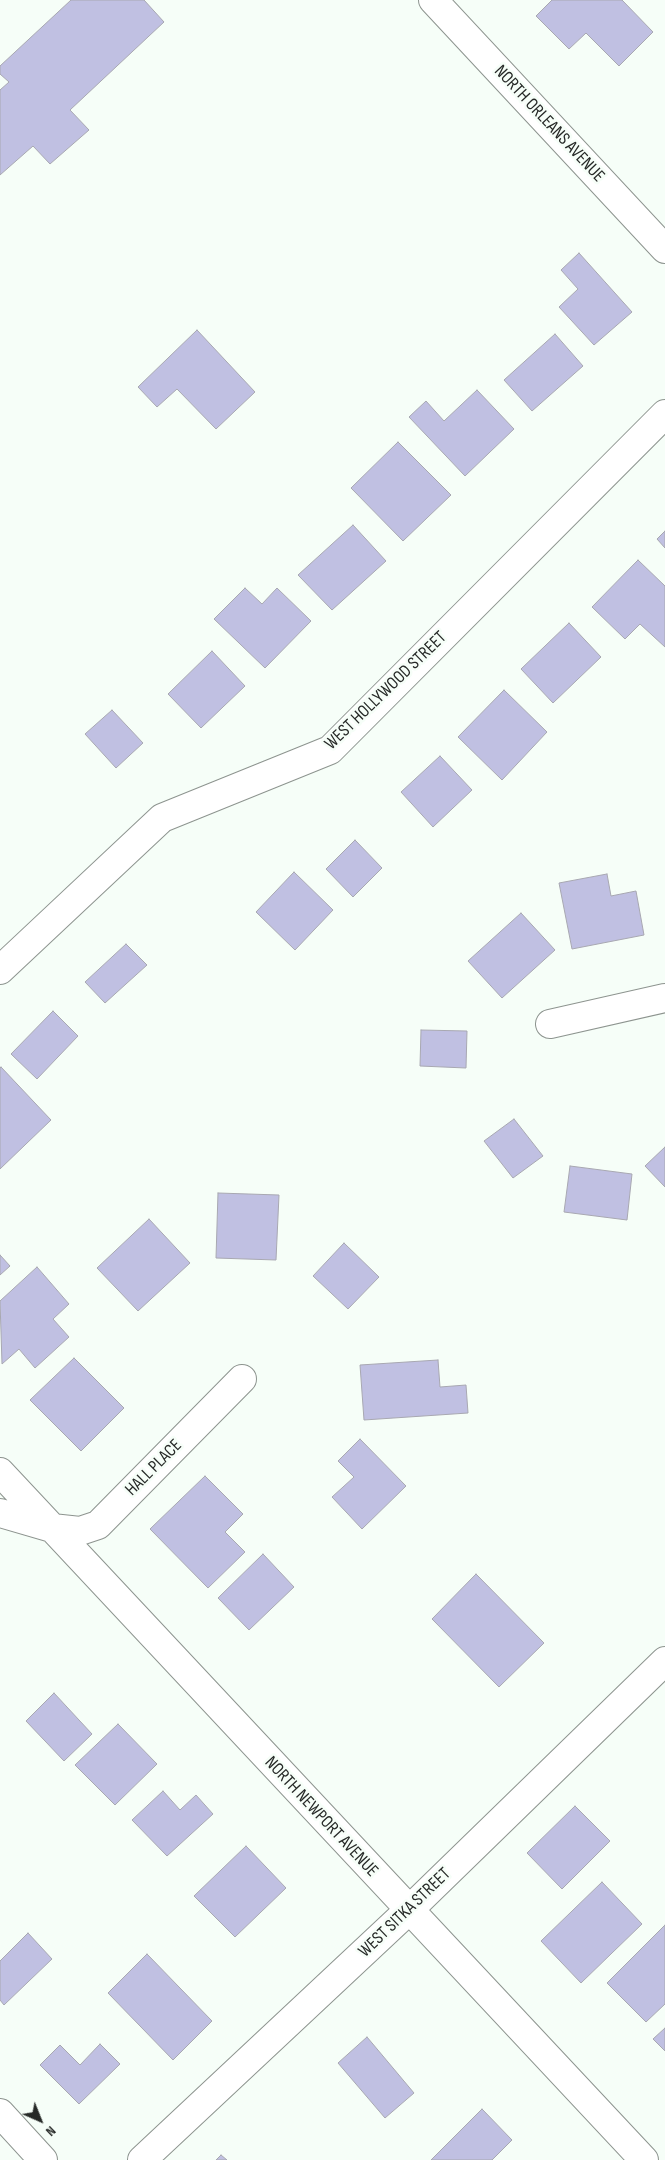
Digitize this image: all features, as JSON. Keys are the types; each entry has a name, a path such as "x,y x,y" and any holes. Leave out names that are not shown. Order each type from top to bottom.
{"street":[{"name":"NORTH ORLEANS AVENUE","path":"433,0 665,249"},
{"name":"WEST HOLLYWOOD STREET","path":"0,970 162,818 330,750 665,414"},
{"path":"550,1024 665,998"},
{"name":"HALL PLACE","path":"0,1513 52,1528 80,1531 98,1525 242,1379"},
{"name":"NORTH NEWPORT AVENUE","path":"0,1472 644,2160"},
{"name":"WEST SITKA STREET","path":"142,2160 408,1910 665,1661"},
{"path":"0,2113 43,2160"}],"building":[{"path":"71,0 144,0 164,22 70,110 89,130 50,164 33,146 0,175 0,90 9,82 0,74 0,66"},
{"path":"552,0 622,0 653,32 619,66 586,33 569,49 536,16"},
{"path":"579,253 632,312 594,345 559,307 578,289 561,270"},
{"path":"197,330 255,392 216,429 177,389 157,407 138,387"},
{"path":"555,334 583,366 532,411 504,380"},
{"path":"477,390 514,429 465,476 409,417 426,401 444,421"},
{"path":"398,442 451,495 403,541 351,488"},
{"path":"353,525 386,561 332,610 298,575"},
{"path":"665,531 665,548 657,539"},
{"path":"638,560 665,586 665,647 640,624 625,639 592,607"},
{"path":"245,588 262,604 277,588 311,621 265,668 214,619"},
{"path":"569,623 601,657 553,703 521,669"},
{"path":"212,651 245,686 201,728 168,694"},
{"path":"504,690 547,732 502,780 458,737"},
{"path":"112,710 143,743 116,768 85,734"},
{"path":"440,756 472,790 433,827 401,792"},
{"path":"355,840 382,868 353,897 326,869"},
{"path":"294,872 333,910 295,950 256,912"},
{"path":"607,874 611,896 636,891 644,935 572,949 559,883"},
{"path":"521,913 555,950 502,998 468,961"},
{"path":"126,944 147,965 105,1003 85,982"},
{"path":"53,1011 78,1036 37,1079 11,1054"},
{"path":"421,1030 467,1031 466,1068 420,1066"},
{"path":"0,1068 51,1120 0,1169"},
{"path":"514,1119 543,1156 513,1178 484,1141"},
{"path":"665,1147 665,1187 645,1166"},
{"path":"570,1166 632,1174 627,1220 564,1212"},
{"path":"218,1193 279,1195 276,1260 216,1258"},
{"path":"149,1219 190,1263 138,1311 97,1268"},
{"path":"344,1243 379,1277 348,1309 313,1276"},
{"path":"0,1255 10,1266 0,1275"},
{"path":"37,1267 69,1304 53,1319 69,1337 35,1368 19,1349 2,1364 0,1301"},
{"path":"74,1358 124,1408 81,1451 30,1400"},
{"path":"438,1360 440,1387 466,1385 468,1413 364,1420 360,1365"},
{"path":"360,1439 406,1486 362,1529 332,1497 354,1477 338,1461"},
{"path":"205,1476 243,1514 225,1532 245,1552 208,1588 150,1529"},
{"path":"263,1554 294,1587 249,1630 218,1598"},
{"path":"476,1574 544,1643 499,1687 432,1619"},
{"path":"54,1693 92,1734 64,1761 26,1721"},
{"path":"118,1724 157,1764 115,1805 75,1765"},
{"path":"163,1791 180,1810 196,1795 213,1814 167,1856 132,1820"},
{"path":"575,1806 610,1841 562,1889 527,1853"},
{"path":"246,1846 286,1888 235,1937 194,1896"},
{"path":"602,1882 642,1924 581,1983 541,1941"},
{"path":"665,1925 665,2004 646,2022 607,1983"},
{"path":"28,1933 52,1959 4,2005 0,2000 0,1961"},
{"path":"147,1954 212,2021 173,2060 108,1993"},
{"path":"665,2028 665,2051 653,2039"},
{"path":"367,2037 414,2093 385,2118 338,2063"},
{"path":"100,2044 120,2064 79,2104 40,2065 60,2045 80,2065"},
{"path":"482,2109 512,2140 492,2160 431,2160"},
{"path":"221,2155 227,2160 216,2160"}]}
